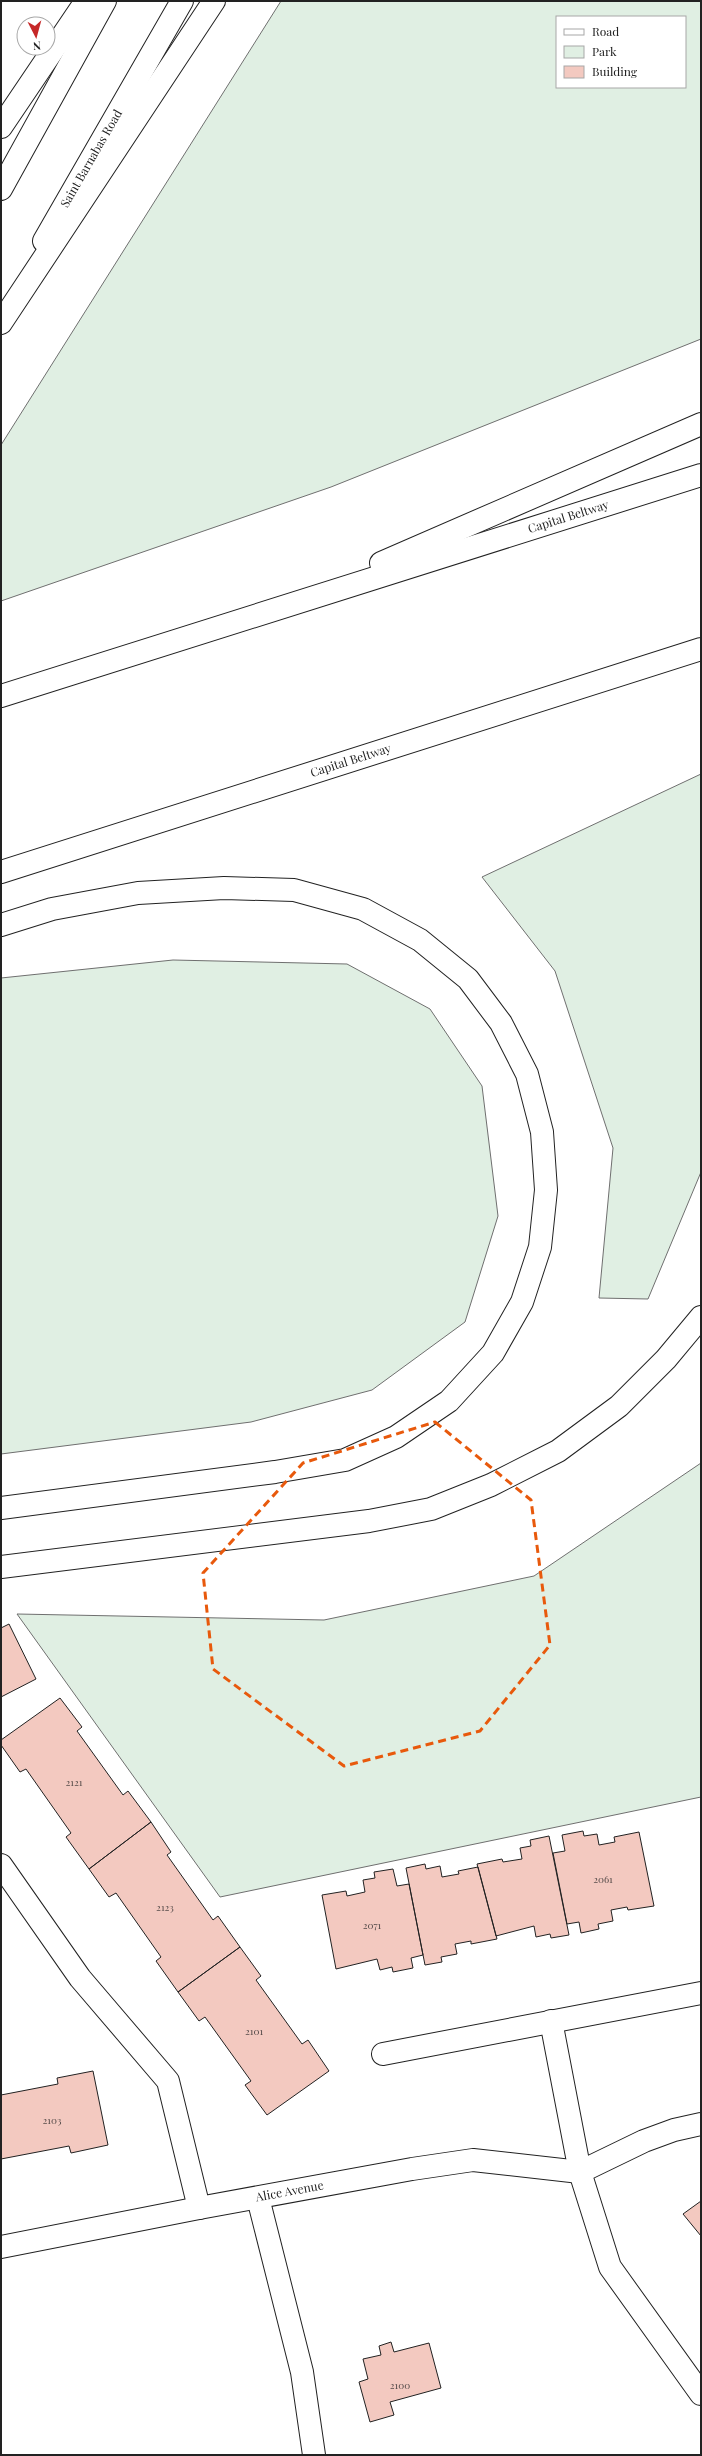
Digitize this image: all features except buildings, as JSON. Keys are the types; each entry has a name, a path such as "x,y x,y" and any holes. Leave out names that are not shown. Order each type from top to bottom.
{"main road":[{"path":"1,127 86,1"},
{"path":"1,188 105,1"},
{"name":"Saint Barnabas Road","path":"1,317 182,1"},
{"path":"1,323 214,1"},
{"path":"271,611 701,424"},
{"name":"Capital Beltway","path":"1,696 701,475"},
{"name":"Capital Beltway","path":"1,872 701,649"},
{"path":"1,925 52,909 138,893 224,888 294,890 363,909 420,940 468,979 501,1023 527,1074 542,1132 546,1190 540,1247 522,1302 493,1353 449,1401 396,1437 345,1460 275,1472 1,1508"},
{"path":"1,1567 369,1521 431,1508 491,1485 558,1452 619,1406 666,1359 701,1317"},
{"path":"1,1865 80,1978 168,2081 199,2208"},
{"path":"383,2054 701,1993"},
{"path":"551,2021 580,2172 610,2266 701,2394"},
{"path":"580,2172 644,2141 674,2130 701,2124"},
{"name":"Alice Avenue","path":"1,2247 199,2208 412,2169 473,2160 580,2172"},
{"path":"258,2198 302,2372 314,2455"}],"highlighted area":[{"path":"435,1422 531,1500 550,1645 480,1731 344,1766 213,1669 203,1573 303,1463"}],"green space":[{"path":"281,1 701,1 701,339 331,487 1,601 1,445"},
{"path":"701,774 701,1172 648,1299 599,1298 613,1148 555,971 482,877"},
{"path":"173,960 347,964 430,1009 482,1086 498,1216 465,1322 372,1390 251,1422 1,1454 1,978"},
{"path":"701,1463 701,1797 220,1897 17,1614 324,1620 534,1576"}]}
